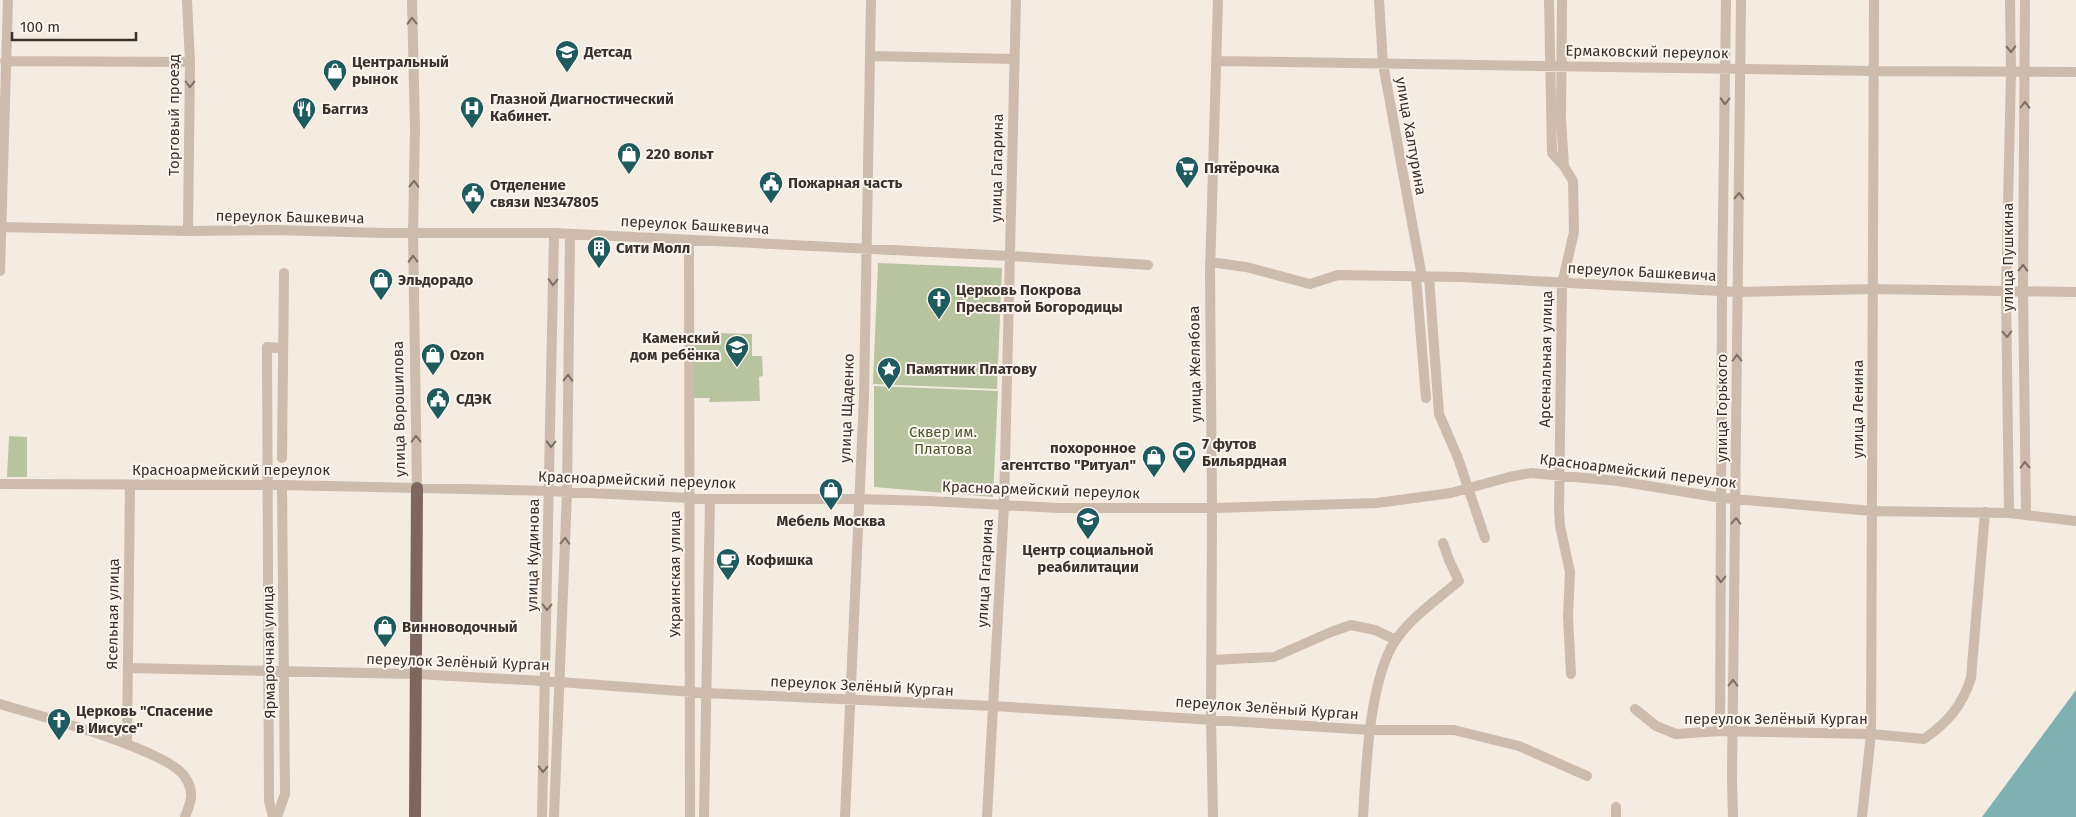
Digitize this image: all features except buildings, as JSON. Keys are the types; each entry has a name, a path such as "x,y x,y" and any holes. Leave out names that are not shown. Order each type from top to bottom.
{"main road":[{"name":"улица Ворошилова","path":"415,817 417,488"}],"street":[{"path":"0,271 8,0"},
{"name":"Торговый проезд","path":"187,0 190,62 188,231"},
{"name":"улица Ворошилова","path":"412,0 415,128 412,233 417,488"},
{"name":"улица Щаденко","path":"845,817 864,397 871,0"},
{"name":"улица Гагарина","path":"987,817 1004,505 1016,0"},
{"name":"улица Желябова","path":"1213,817 1210,262 1218,0"},
{"name":"улица Халтурина","path":"1379,0 1383,64 1422,277 1440,414 1469,489 1485,538"},
{"name":"Арсенальная улица","path":"1549,0 1552,153 1564,166 1573,181 1574,232 1562,284 1560,475 1560,526 1570,572 1568,618 1571,674"},
{"name":"Арсенальная улица","path":"1562,0 1564,166"},
{"name":"улица Горького","path":"1720,731 1722,291 1726,0"},
{"name":"улица Горького","path":"1734,817 1733,732 1741,0"},
{"name":"улица Ленина","path":"1862,817 1871,734 1874,0"},
{"name":"улица Пушкина","path":"2010,0 2011,72 2006,292 2010,513"},
{"name":"улица Пушкина","path":"2025,0 2023,291 2026,514"},
{"path":"870,56 1014,59"},
{"path":"5,60 190,62"},
{"name":"Ермаковский переулок","path":"1217,61 2025,73 2076,72"},
{"name":"переулок Башкевича","path":"1,227 188,231 554,233 1011,256 1148,265"},
{"name":"улица Кудинова","path":"542,817 554,233"},
{"name":"улица Кудинова","path":"554,817 567,492 570,234"},
{"name":"Украинская улица","path":"689,240 690,817"},
{"name":"переулок Башкевича","path":"1210,262 1246,267 1310,284 1338,275 1461,277 1562,284 1738,292 1873,289 2076,292"},
{"path":"282,458 284,273"},
{"path":"1422,277 1426,398"},
{"path":"273,817 269,801 266,485 267,347 283,348"},
{"name":"Красноармейский переулок","path":"0,484 282,485 550,491 710,499 858,498 1099,508 1212,508 1377,503 1438,496 1531,473 1618,481 1722,498 1872,511 2026,514 2076,521"},
{"name":"Ясельная улица","path":"127,744 130,485"},
{"name":"Ярмарочная улица","path":"278,817 285,794 282,485"},
{"path":"704,817 710,499"},
{"name":"переулок Зелёный Курган","path":"1635,709 1645,718 1672,733 1720,731 1871,734 1924,739 1942,727 1964,699 1970,678 1985,512"},
{"path":"1362,817 1370,730 1383,665 1396,640 1430,605 1459,581 1443,543"},
{"path":"1211,660 1274,657 1351,625 1375,630 1396,640"},
{"name":"переулок Зелёный Курган","path":"128,668 416,674 706,693 993,706 1370,730 1454,730 1519,746 1587,776"},
{"path":"0,704 127,744 178,770 185,777 192,798 185,817"}],"green space":[{"path":"878,263 1002,268 997,389 873,384"},
{"path":"711,333 752,334 752,356 762,356 763,376 759,377 760,401 709,402 710,398 694,398 693,336 710,336"},
{"name":"Сквер им. Платова","path":"874,386 998,391 993,497 874,487"},
{"path":"9,436 27,437 27,477 7,477"}],"water":[{"path":"2076,690 2076,817 1982,817"}],"place":[{"name":"Детсад","path":"567,73"},
{"name":"Центральный рынок","path":"335,92"},
{"name":"Глазной Диагностический Кабинет.","path":"472,129"},
{"name":"Баггиз","path":"304,130"},
{"name":"220 вольт","path":"629,175"},
{"name":"Пятёрочка","path":"1187,189"},
{"name":"Пожарная часть","path":"771,204"},
{"name":"Отделение связи №347805","path":"473,215"},
{"name":"Сити Молл","path":"599,269"},
{"name":"Эльдорадо","path":"381,301"},
{"name":"Церковь Покрова Пресвятой Богородицы","path":"939,320"},
{"name":"Каменский дом ребёнка","path":"737,368"},
{"name":"Ozon","path":"433,376"},
{"name":"Памятник Платову","path":"889,390"},
{"name":"СДЭК","path":"438,420"},
{"name":"7 футов Бильярдная","path":"1184,474"},
{"name":"похоронное агентство \"Ритуал\"","path":"1154,478"},
{"name":"Мебель Москва","path":"831,511"},
{"name":"Центр социальной реабилитации","path":"1088,540"},
{"name":"Кофишка","path":"728,581"},
{"name":"Винноводочный","path":"385,648"},
{"name":"Церковь \"Спасение в Иисусе\"","path":"59,741"}]}
